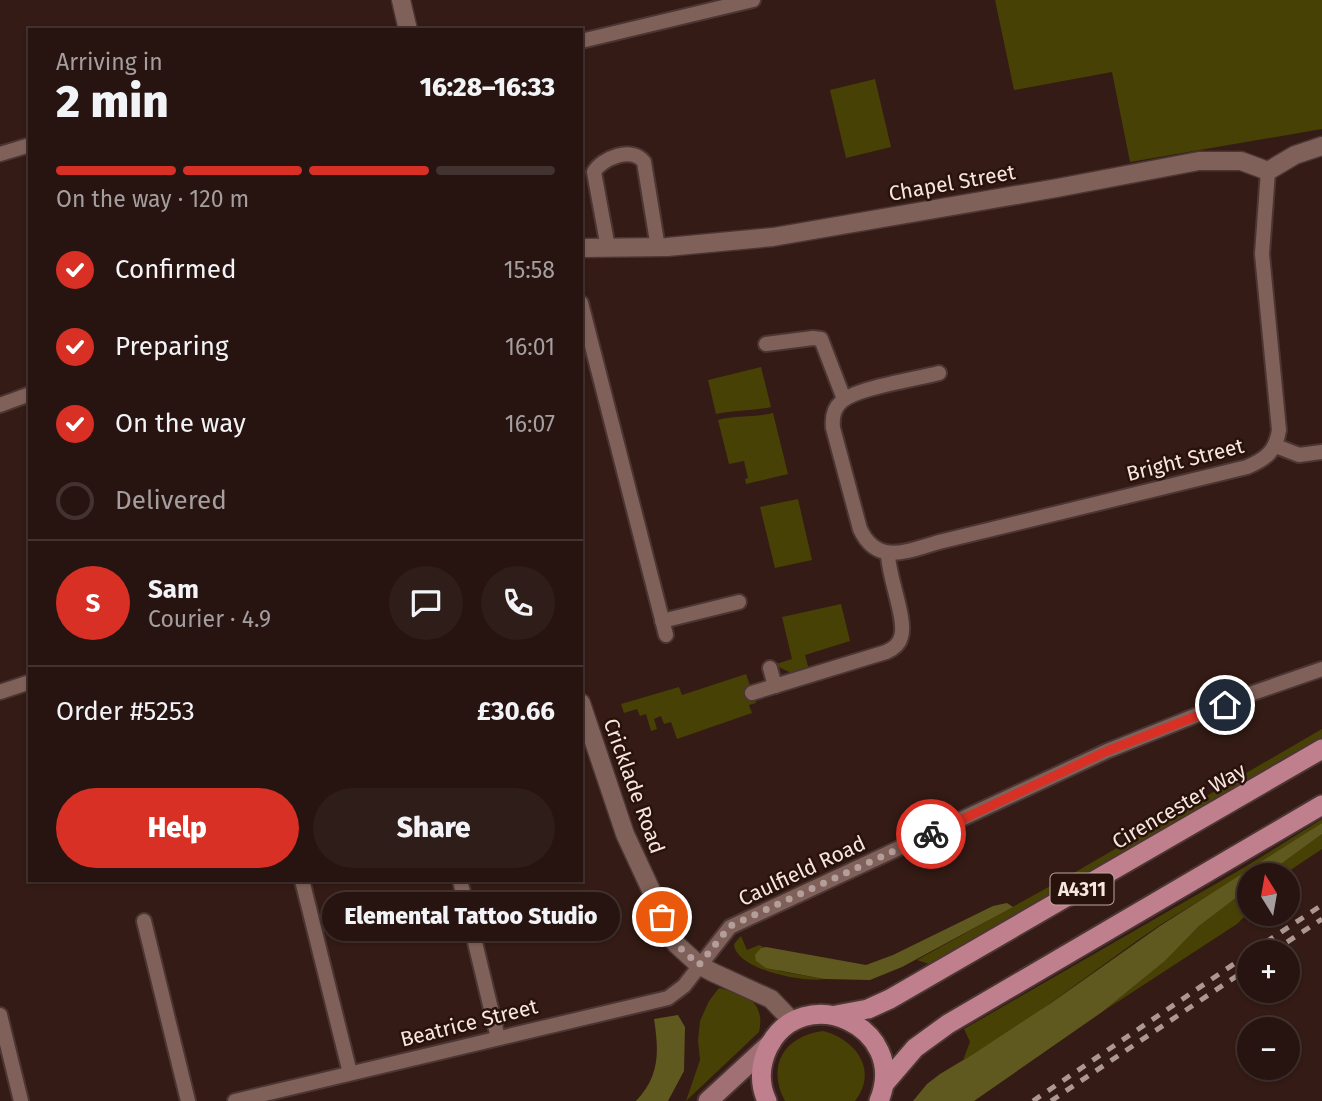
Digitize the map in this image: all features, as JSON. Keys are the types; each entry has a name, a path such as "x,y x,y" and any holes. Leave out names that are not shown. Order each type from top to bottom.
{"main road":[{"name":"Cirencester Way","path":"836,1015 867,1009 890,999 1322,749"},
{"name":"A4311","path":"882,1094 915,1048 948,1024 1322,805"},
{"name":"A4311","path":"793,1022 814,1015 836,1015 848,1019 869,1035 882,1057 882,1094"},
{"path":"708,1101 771,1043 780,1031 793,1022"},
{"path":"767,1101 761,1081 762,1068 771,1043"}],"street":[{"path":"401,0 408,28"},
{"path":"583,41 753,0"},
{"path":"0,154 28,146"},
{"path":"1322,146 1295,155 1268,171 1262,254 1279,420 1276,446 1298,455 1322,452"},
{"path":"608,248 594,172 606,160 630,155 641,158 646,170 658,248"},
{"name":"Chapel Street","path":"583,248 658,248 772,237 1199,161 1241,161 1268,171"},
{"path":"583,311 659,620 740,602"},
{"path":"766,344 821,339 844,399"},
{"path":"752,693 888,651 897,645 902,631 888,554 872,547 860,529 833,428 835,410 844,399 863,392 939,373"},
{"path":"0,405 28,395"},
{"name":"Bright Street","path":"888,554 1247,467 1266,458 1276,446"},
{"path":"769,668 775,686"},
{"name":"Caulfield Road","path":"699,965 730,926 1107,751 1247,695 1322,669"},
{"path":"0,692 28,683"},
{"name":"Cricklade Road","path":"583,709 609,793 635,859 671,936 681,950 699,965 771,999 793,1022"},
{"path":"302,882 350,1073"},
{"path":"460,882 498,1038"},
{"path":"144,921 188,1101"},
{"name":"Beatrice Street","path":"235,1101 668,998 678,991 699,965"},
{"path":"0,1015 21,1101"}],"shaded area":[{"path":"995,0 1322,0 1322,129 1130,162 1112,72 1014,90"},
{"path":"875,79 891,147 846,158 830,90"},
{"path":"761,367 771,407 716,414 708,380"},
{"path":"773,413 788,474 746,484 745,479 748,478 744,461 729,464 718,420"},
{"path":"798,499 812,560 775,568 760,507"},
{"path":"841,604 850,641 805,655 809,670 791,673 777,666 776,664 792,659 782,617"},
{"path":"746,674 756,703 749,705 752,713 677,739 671,722 664,724 661,716 654,719 657,729 651,731 646,714 640,716 637,709 624,713 621,704 679,687 682,695"},
{"path":"1322,729 1322,739 933,963 917,960 1072,874"},
{"path":"1322,819 1322,823 1262,862 1251,863"},
{"path":"1322,823 1322,834 1282,863 1259,863"},
{"path":"1322,834 1322,849 1300,864 1282,863"},
{"path":"1237,872 1237,877 1160,925 1014,1029 963,1060 970,1042 964,1029"},
{"path":"1237,877 1237,897 1199,926 1165,961 1102,1012 974,1101 913,1101 927,1084 940,1074 1051,1003 1160,926"},
{"path":"1237,897 1237,924 1102,1012 1165,961 1199,926"},
{"path":"1007,903 1013,907 902,967 870,980 824,979 766,968 756,961 755,955 761,948 766,947 866,965 893,955 993,906"},
{"path":"741,936 747,950 759,945 764,947 761,948 779,971 824,979 801,979 757,967 737,953 734,944"},
{"path":"719,988 751,1000 759,1012 759,1032 686,1101 700,1060 700,1021 709,1001"},
{"path":"678,1015 685,1027 684,1071 668,1101 636,1101 654,1073 657,1042 654,1019"},
{"path":"823,1031 835,1035 854,1048 864,1067 862,1089 855,1101 785,1101 777,1076 782,1055 798,1039"}],"railway":[{"path":"1269,940 1322,905"},
{"path":"1290,940 1322,919"},
{"path":"1033,1101 1237,962"},
{"path":"1051,1101 1237,976"}],"way so far":[{"path":"662,917 676,944 699,965 730,926 931,834"}],"place":[{"name":"Elemental Tattoo Studio","path":"662,917"}],"route":[{"path":"931,834 1107,751 1225,705"}]}
